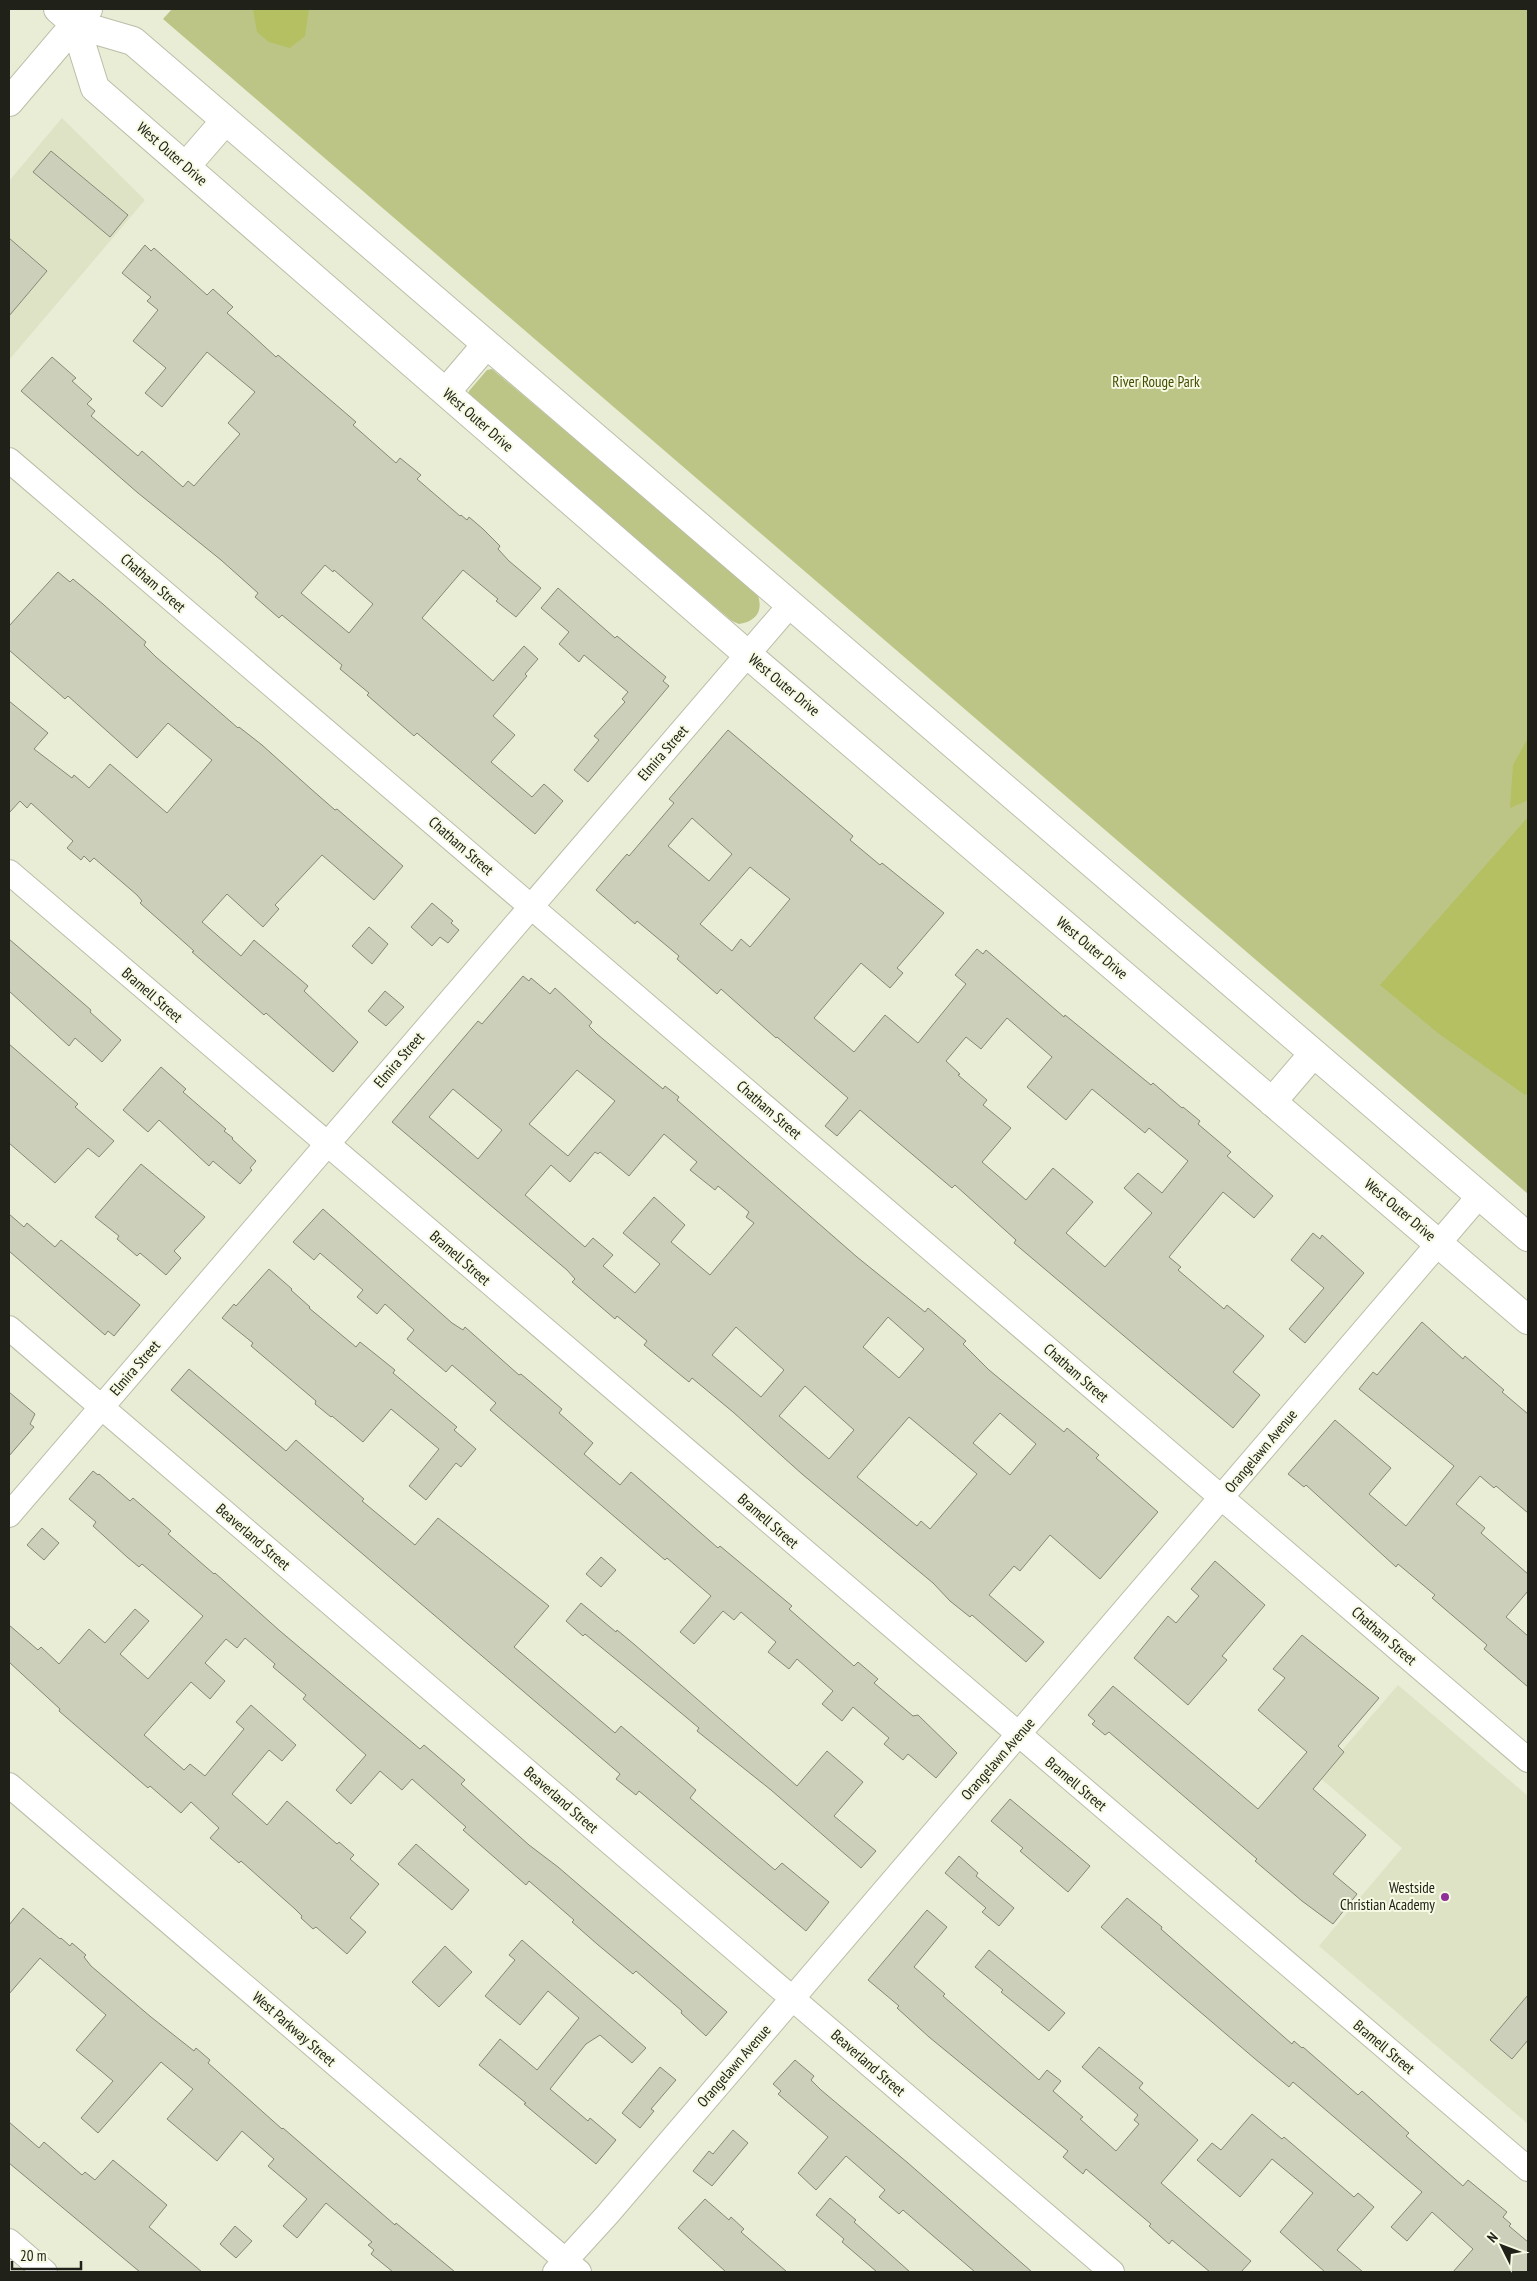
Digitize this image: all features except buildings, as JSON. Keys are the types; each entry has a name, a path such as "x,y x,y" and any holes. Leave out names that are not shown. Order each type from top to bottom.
{"main road":[{"path":"9,102 74,14 133,41 1528,1237"},
{"name":"West Outer Drive","path":"74,14 95,88 747,654 1528,1320"},
{"path":"186,166 225,121"},
{"path":"446,392 486,345"},
{"path":"1272,1102 1313,1054"}],"street":[{"name":"Chatham Street","path":"9,460 1528,1760"},
{"name":"Elmira Street","path":"9,1515 790,606"},
{"name":"Bramell Street","path":"9,872 1528,2169"},
{"name":"Orangelawn Avenue","path":"566,2268 792,1998 1479,1196"},
{"name":"Beaverland Street","path":"9,1328 1112,2272"},
{"name":"West Parkway Street","path":"9,1785 566,2268"},
{"path":"9,2241 45,2272"}],"shaded area":[{"path":"62,118 145,200 9,360 9,181"},
{"name":"Westside Christian Academy","path":"1398,1685 1528,1796 1528,2124 1319,1946 1402,1848 1319,1777"}],"green space":[{"name":"River Rouge Park","path":"172,9 1528,9 1528,1194 163,19"},
{"path":"253,9 309,9 305,36 290,48 269,42 257,32"},
{"path":"492,369 757,593 760,605 757,614 745,623 739,624 732,621 470,398 468,395 469,391 487,370"},
{"path":"1528,738 1528,800 1510,808 1513,765"},
{"path":"1528,817 1528,1093 1525,1095 1438,1033 1380,985"}],"place":[{"name":"Westside Christian Academy","path":"1445,1897"}]}
